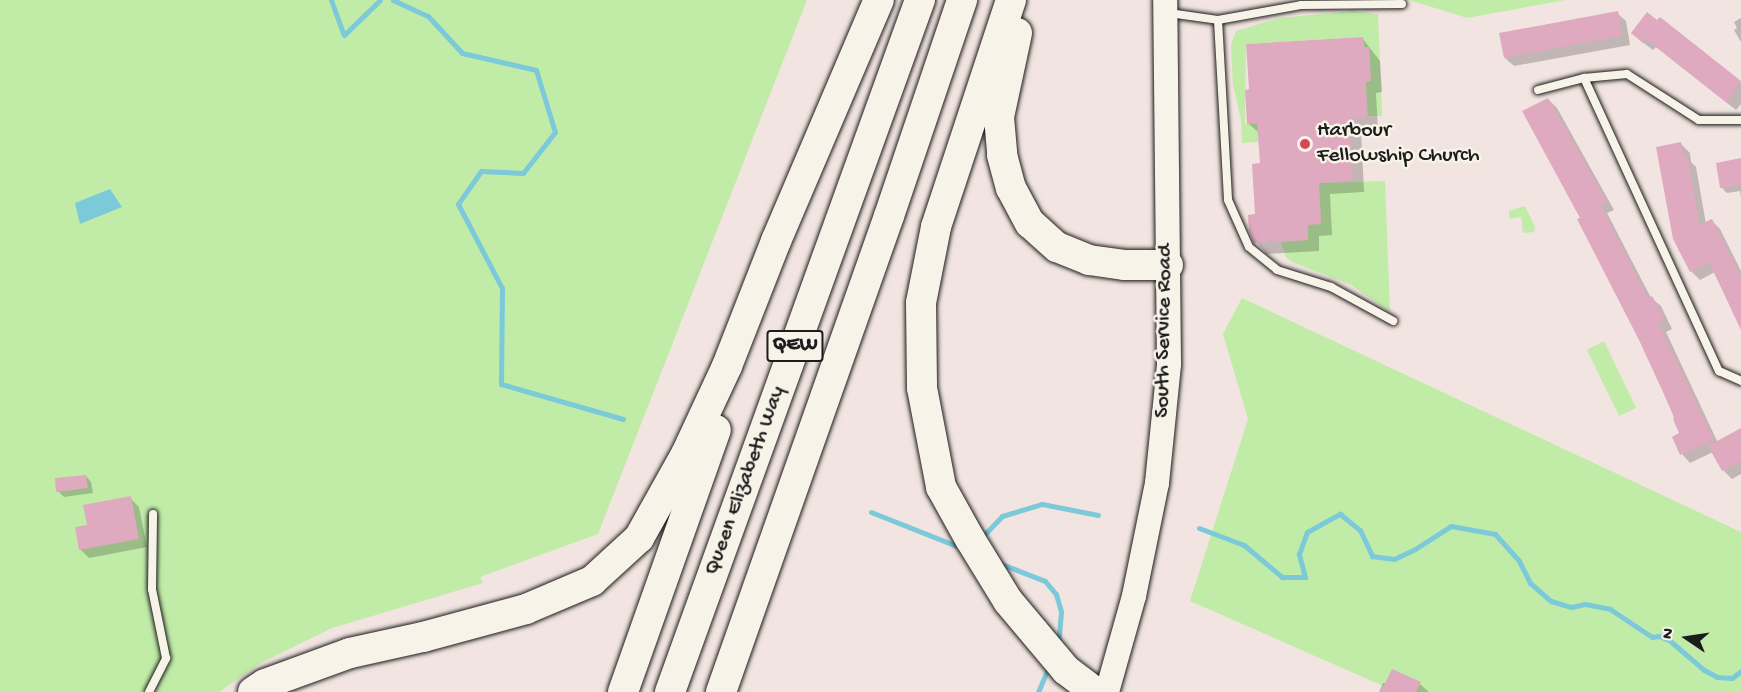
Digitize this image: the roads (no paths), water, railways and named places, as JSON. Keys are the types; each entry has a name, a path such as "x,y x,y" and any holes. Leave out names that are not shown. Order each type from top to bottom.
{"highway":[{"path":"254,692 265,684 350,654 526,609 592,581 639,538 686,454 727,366 776,241 879,0"},
{"name":"Queen Elizabeth Way","path":"670,692 920,0"},
{"name":"Queen Elizabeth Way","path":"721,692 889,216 962,0"},
{"path":"1011,0 936,227 921,303 922,388 941,487 1008,601 1066,670 1095,692"},
{"path":"1026,0 999,117 1002,155 1011,188 1030,223 1057,247 1089,260 1124,265 1168,265"},
{"path":"623,692 714,437 776,241"}],"main road":[{"name":"South Service Road","path":"1107,692 1134,596 1157,483 1169,364 1165,6"}],"lane":[{"path":"1165,6 1218,20 1301,5 1402,4"},
{"path":"1218,20 1228,200 1249,247 1277,270 1331,286 1393,321"},
{"path":"1538,90 1584,78 1627,74 1700,120 1741,120"},
{"path":"1584,78 1719,371 1741,381"},
{"path":"149,692 166,658 152,589 153,514"}],"water":[{"path":"110,189 122,207 80,224 75,203"}],"waterway":[{"path":"331,0 344,35 380,0"},
{"path":"393,0 428,16 462,53 536,70 555,132 523,173 481,171 458,204 502,288 501,384 623,419"},
{"path":"980,539 1002,516 1042,504 1098,515"},
{"path":"871,512 962,548"},
{"path":"1199,528 1244,545 1282,577 1305,577 1299,554 1307,532 1340,514 1360,530 1372,556 1394,559 1415,549 1451,526 1495,534 1519,561 1530,583 1551,601 1571,607 1585,604 1610,609 1652,637 1659,636 1669,640 1704,670 1717,677 1732,678 1741,671"},
{"path":"999,563 1045,581 1056,594 1061,612 1058,646"},
{"path":"1038,692 1049,666"}],"place":[{"name":"Harbour Fellowship Church","path":"1305,144"}]}
